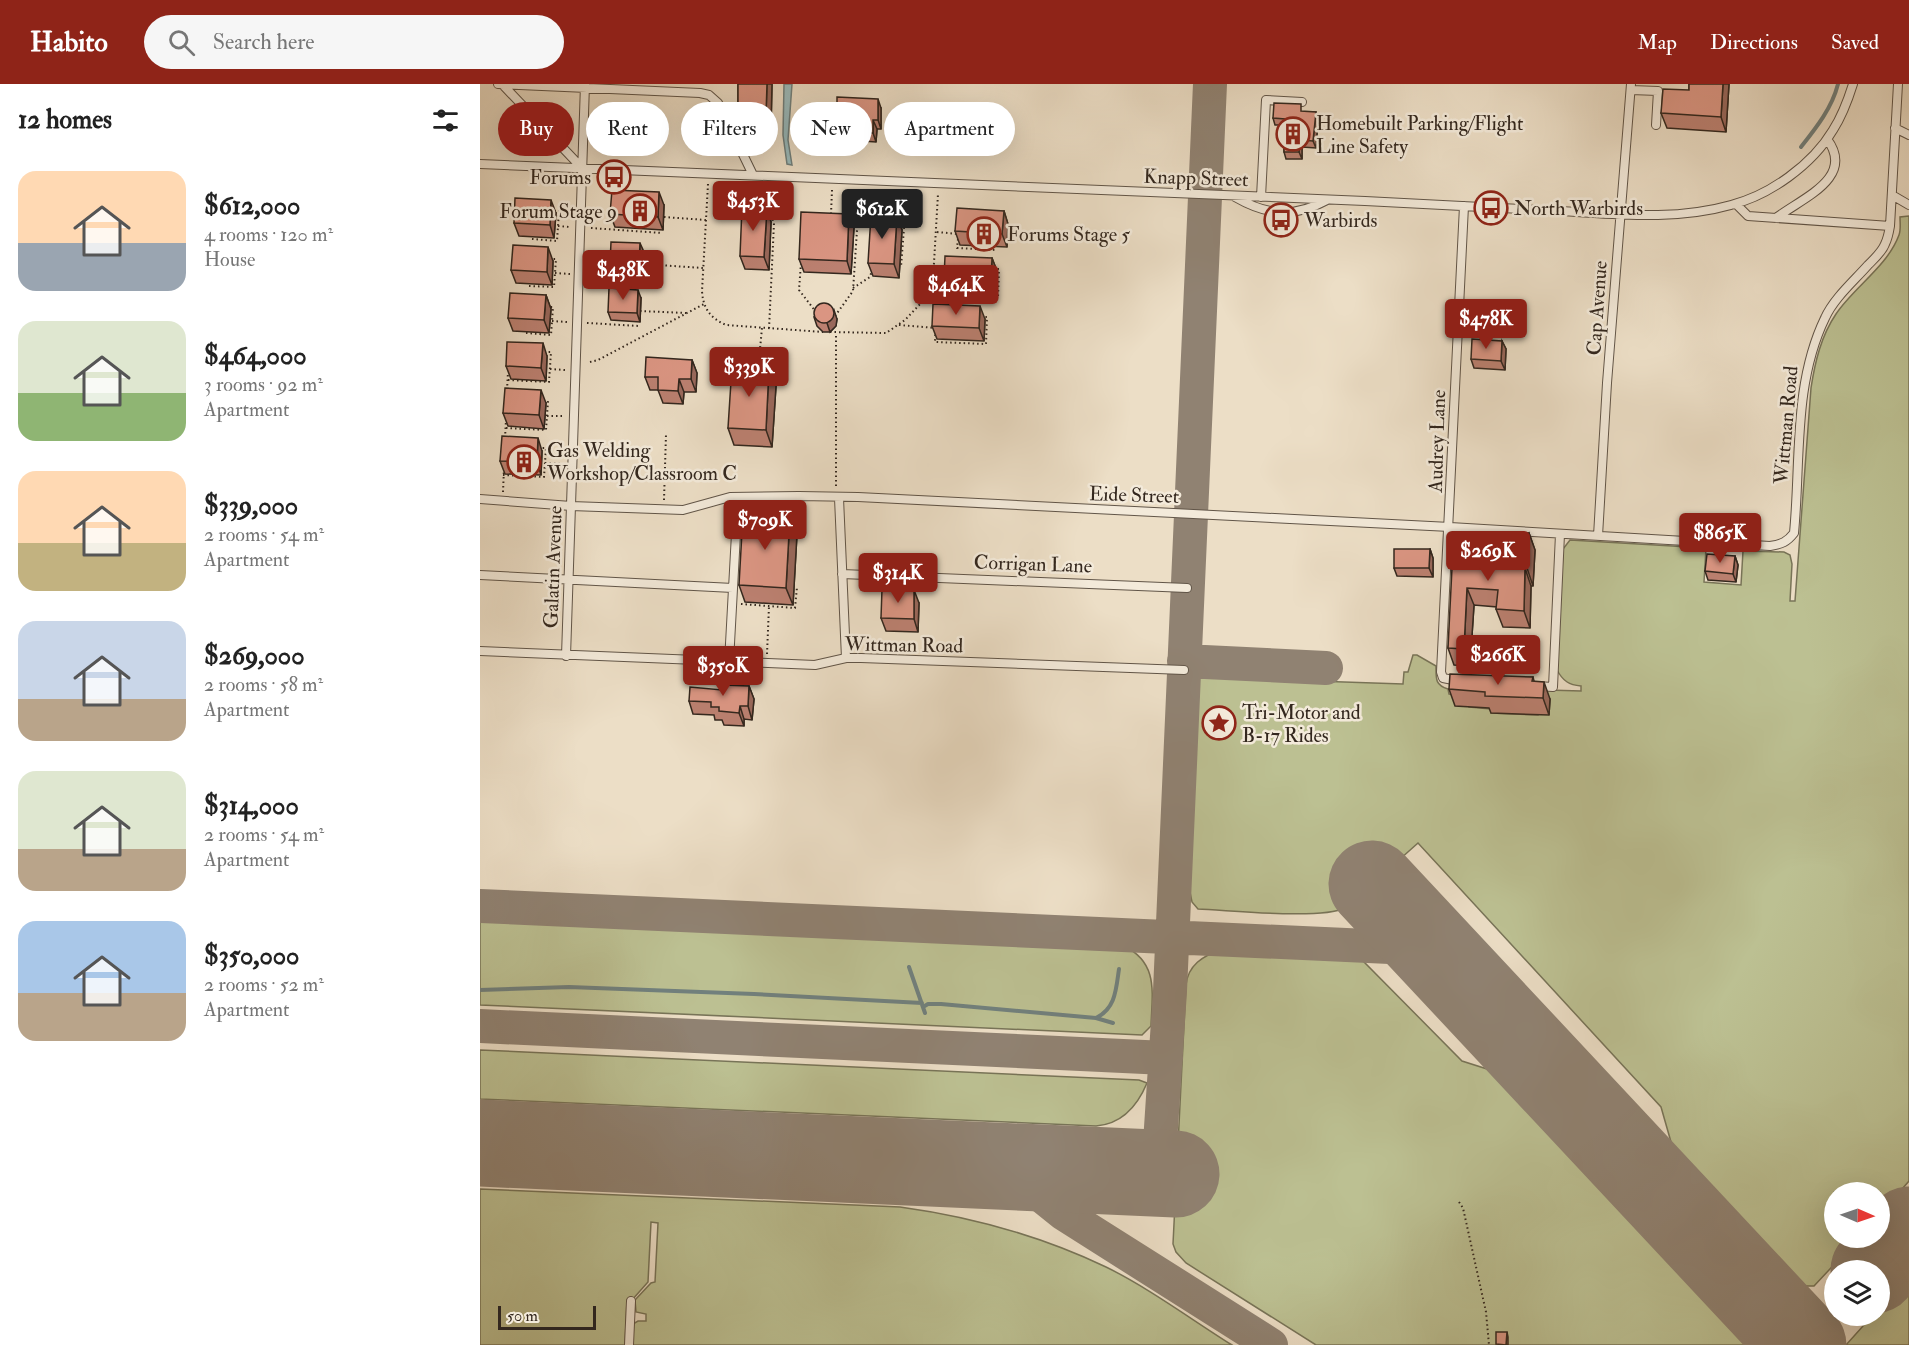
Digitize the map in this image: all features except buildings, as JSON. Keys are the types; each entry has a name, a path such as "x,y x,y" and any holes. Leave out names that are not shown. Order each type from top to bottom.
{"lane":[{"path":"501,84 585,86 709,95 718,103 756,175"},
{"path":"501,84 582,168"},
{"name":"Knapp Street","path":"480,164 1621,214 1691,213 1736,204 1756,196 1785,179 1816,152 1827,139 1838,121 1853,84"},
{"name":"Wittman Road","path":"1788,542 1794,533 1804,387 1814,341 1827,314 1886,243 1890,226 1898,84"},
{"name":"Galatin Avenue","path":"566,656 585,86"},
{"path":"1631,87 1658,91 1656,126"},
{"name":"Cap Avenue","path":"1598,536 1607,383 1631,87"},
{"path":"1261,197 1266,100 1302,102"},
{"path":"1895,128 1909,135"},
{"path":"1776,218 1812,194 1829,179 1835,168 1836,158 1834,149 1827,139"},
{"path":"1892,195 1909,205"},
{"path":"1234,196 1260,210 1294,213 1310,210 1327,200"},
{"path":"1736,204 1748,216 1890,226"},
{"name":"Audrey Lane","path":"1464,206 1442,672 1446,679 1471,682"},
{"name":"Eide Street","path":"480,499 571,506 683,510 729,497 799,495 1450,527 1770,546 1788,542"},
{"path":"729,662 738,497"},
{"path":"839,498 846,658"},
{"path":"1529,686 1552,687 1560,534"},
{"name":"Corrigan Lane","path":"842,574 1187,588"},
{"path":"480,575 733,588"},
{"name":"Wittman Road","path":"480,651 815,665 846,658 1184,670"},
{"path":"629,1345 631,1301"}],"path":[{"path":"708,173 702,291 704,304 715,320 726,326 823,332"},
{"path":"756,175 760,217"},
{"path":"830,223 833,178"},
{"path":"889,226 892,181"},
{"path":"830,332 885,333 899,325 922,302 933,280 939,183"},
{"path":"532,239 557,241 559,211 550,211"},
{"path":"664,217 706,220"},
{"path":"765,218 773,220 774,223 769,329"},
{"path":"842,223 855,225 857,230 853,288"},
{"path":"558,226 662,232"},
{"path":"959,226 957,248 996,250"},
{"path":"897,227 904,228 902,267"},
{"path":"936,232 958,234"},
{"path":"529,286 554,287 556,259 547,258"},
{"path":"801,259 800,290 819,316"},
{"path":"834,316 853,288 870,277 872,263"},
{"path":"643,264 703,268"},
{"path":"948,267 999,269 998,298 946,295 947,281 948,267"},
{"path":"555,273 641,279"},
{"path":"933,280 947,281"},
{"path":"590,362 598,360 704,304"},
{"path":"526,333 551,335 553,307 544,306"},
{"path":"640,311 687,314"},
{"path":"936,314 987,316 986,344 934,342 935,328 936,314"},
{"path":"552,321 639,326"},
{"path":"899,325 935,328"},
{"path":"758,374 762,328"},
{"path":"836,332 836,489 839,498"},
{"path":"508,380 549,382 551,352 540,352"},
{"path":"550,369 576,370"},
{"path":"507,398 508,370"},
{"path":"506,428 546,430 548,401 538,400"},
{"path":"548,416 574,417"},
{"path":"504,446 506,418"},
{"path":"664,509 666,434"},
{"path":"503,475 544,477 546,448 536,448"},
{"path":"545,463 573,465"},
{"path":"502,501 504,465"},
{"path":"732,604 795,608 797,587"},
{"path":"766,663 769,606"},
{"path":"1459,1202 1486,1312 1489,1345"}],"green space":[{"path":"1909,216 1909,1181 1890,1203 1890,1182 1824,1182 1824,1248 1850,1248 1838,1260 1824,1260 1824,1275 1814,1286 1791,1286 1677,1163 1661,1107 1418,843 1345,908 1333,912 1296,914 1198,909 1192,902 1190,892 1188,851 1195,677 1403,684 1404,672 1408,672 1413,655 1417,655 1436,666 1438,683 1448,689 1449,694 1456,695 1469,707 1491,709 1491,713 1538,715 1538,706 1547,690 1581,691 1581,686 1567,682 1557,670 1563,549 1570,540 1706,548 1704,582 1741,585 1743,551 1784,552 1790,555 1792,564 1790,601 1795,601 1811,388 1819,349 1826,331 1843,304 1879,267 1894,246 1900,233 1900,217"},
{"path":"480,916 1124,946 1143,961 1148,970 1152,991 1151,1026 1142,1035 480,1005"},
{"path":"1220,950 1342,955 1363,961 1462,1061 1509,1076 1752,1334 1756,1345 1316,1345 1186,1263 1176,1252 1173,1244 1186,985 1187,978 1197,962"},
{"path":"480,1050 1139,1080 1147,1083 1128,1113 1114,1122 1096,1126 480,1099"},
{"path":"480,1189 900,1207 954,1216 1031,1237 1106,1267 1154,1294 1232,1345 632,1345 633,1324 646,1321 646,1314 636,1312 635,1300 651,1283 655,1282 658,1223 651,1222 648,1282 632,1300 627,1300 625,1345 480,1345"},
{"path":"1909,1274 1909,1345 1846,1345 1863,1326 1890,1326 1890,1296"}],"water":[{"path":"784,84 792,84 788,140 792,165 787,164 783,135"}],"waterway":[{"path":"1801,147 1828,109 1838,84"},
{"path":"909,967 925,1013"},
{"path":"923,1007 928,1004 941,1004 1096,1018 1108,1009 1114,997 1119,969"},
{"path":"480,990 569,987 922,1003"},
{"path":"1096,1018 1113,1023"}],"taxiway":[{"path":"1158,1173 1170,991 1210,84"},
{"path":"1184,661 1326,668"},
{"path":"480,906 1390,947 1427,950 1451,968"},
{"path":"480,1026 1166,1058"},
{"path":"1004,1166 1064,1214 1271,1345"}],"runway":[{"path":"1372,884 1803,1345"},
{"path":"480,1143 1176,1174"},
{"path":"1883,1260 1909,1230"}],"place":[{"name":"Homebuilt Parking/Flight Line Safety","path":"1293,134"},
{"name":"Forums","path":"614,177"},
{"name":"North Warbirds","path":"1491,208"},
{"name":"Forum Stage 9","path":"640,211"},
{"name":"Warbirds","path":"1281,220"},
{"name":"Forums Stage 5","path":"984,234"},
{"name":"Gas Welding Workshop/Classroom C","path":"524,462"},
{"name":"Tri-Motor and B-17 Rides","path":"1219,723"}]}
